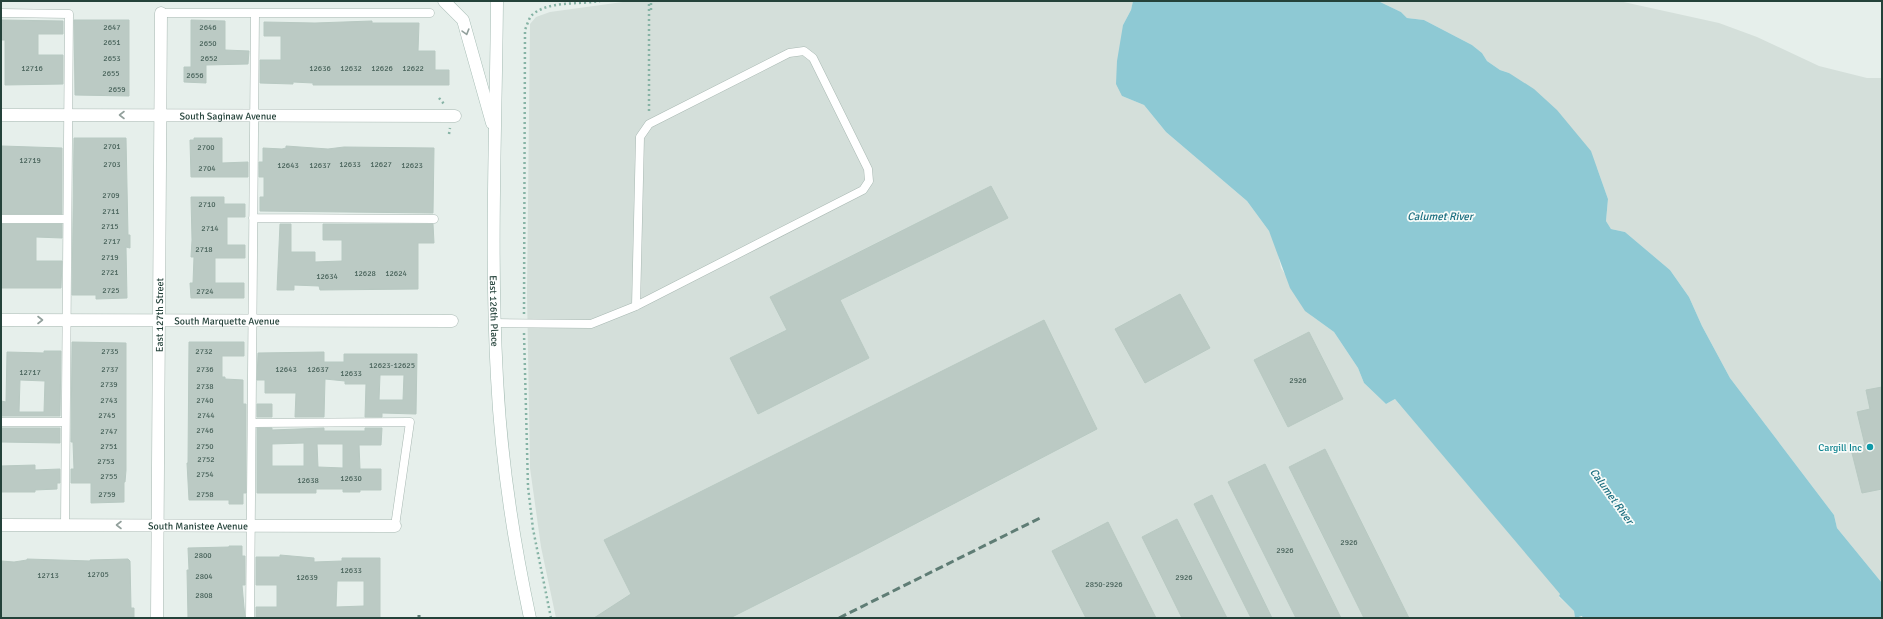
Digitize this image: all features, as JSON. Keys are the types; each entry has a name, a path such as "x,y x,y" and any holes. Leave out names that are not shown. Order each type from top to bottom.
{"street":[{"path":"444,1 463,20 496,137"},
{"name":"East 126th Place","path":"497,1 494,323 497,380 512,521 530,618"},
{"name":"East 127th Street","path":"157,618 161,13"},
{"name":"South Saginaw Avenue","path":"1,115 454,116"},
{"name":"South Marquette Avenue","path":"1,320 452,321"},
{"name":"South Manistee Avenue","path":"1,525 395,526"}],"lane":[{"path":"1,13 69,14 64,525"},
{"path":"161,13 430,13"},
{"path":"250,618 255,13"},
{"path":"494,323 591,324 636,306 863,190 868,181 868,169 814,58 804,51 789,53 649,124 640,137 636,306"},
{"path":"253,218 434,219"},
{"path":"1,219 67,219"},
{"path":"1,422 65,422"},
{"path":"252,422 410,422 395,526"}],"path":[{"path":"531,16 542,9 560,5 600,1"},
{"path":"651,10 652,1"},
{"path":"649,4 649,124"}],"shaded area":[{"path":"630,1 1133,1 1131,10 1123,25 1122,96 1144,105 1166,132 1247,201 1269,231 1277,249 1281,268 1312,316 1334,332 1358,368 1364,383 1386,404 1395,399 1561,594 1559,597 1574,611 1575,618 556,618 541,547 530,468 527,293 530,24 536,17 550,12"},
{"path":"1378,1 1619,1 1719,23 1757,37 1819,66 1867,78 1882,78 1882,583 1837,528 1834,515 1730,378 1702,326 1689,297 1670,270 1625,232 1611,229 1606,221 1608,199 1597,168 1509,73 1500,70 1487,61 1482,53 1472,45 1424,20 1407,18 1401,12"}],"water":[{"name":"Calumet River","path":"1133,1 1378,1 1401,12 1407,18 1424,20 1472,45 1482,53 1487,61 1534,89 1557,110 1591,151 1608,199 1606,221 1611,229 1625,232 1670,270 1689,297 1702,326 1730,378 1834,515 1837,528 1882,583 1882,618 1583,618 1582,616 1575,618 1574,611 1559,596 1560,594 1395,399 1386,404 1364,383 1358,368 1334,332 1305,311 1290,288 1269,231 1247,201 1166,132 1144,105 1122,96 1116,84 1117,61 1123,25 1131,10"}],"building":[{"path":"1,20 63,21 63,34 38,34 38,55 63,55 63,84 5,85 5,40 1,40"},
{"path":"74,20 129,20 129,96 75,95"},
{"path":"191,20 225,21 225,50 249,51 248,64 206,65 206,83 184,82 184,67 191,67"},
{"path":"372,21 372,23 419,23 418,51 435,51 435,70 449,70 449,85 313,85 313,83 293,82 293,84 260,83 260,60 281,60 281,36 264,36 264,22 315,23"},
{"path":"74,138 126,138 128,235 130,235 130,248 126,247 127,298 96,299 96,295 72,295"},
{"path":"194,138 222,138 222,163 248,162 248,177 191,177 190,140 194,140"},
{"path":"2,146 62,148 62,214 2,214"},
{"path":"286,146 328,149 344,147 434,148 433,213 260,211 260,197 264,197 264,177 259,177 259,162 263,162 263,148 282,149 286,148"},
{"path":"991,186 1008,218 840,300 869,358 758,414 730,358 787,330 770,297"},
{"path":"191,197 224,197 224,204 245,204 245,217 227,217 227,245 245,245 245,258 215,258 215,283 244,283 244,298 191,298 190,283 193,283 194,257 191,257"},
{"path":"2,224 62,224 62,238 36,237 36,261 62,261 61,288 1,288"},
{"path":"280,224 291,224 291,252 315,252 315,262 342,261 342,240 323,240 323,224 433,224 434,243 418,243 418,289 320,290 319,286 294,285 294,290 277,290"},
{"path":"1180,294 1210,348 1145,383 1115,329"},
{"path":"1044,320 1097,429 861,552 730,618 594,618 631,594 604,540"},
{"path":"1309,332 1343,399 1288,427 1254,360"},
{"path":"72,342 126,343 126,470 124,482 124,502 91,503 91,483 71,483 71,469 74,469 73,442 71,442"},
{"path":"189,342 244,342 244,356 222,356 222,377 225,377 225,379 243,380 243,404 246,404 246,493 243,493 243,504 229,504 229,500 189,500 187,463"},
{"path":"44,351 61,351 60,416 1,416 1,401 6,402 7,352 44,353","holes":["20,380 45,381 44,412 19,412"]},
{"path":"324,352 324,362 344,362 344,354 417,354 416,414 382,413 382,417 365,417 366,384 345,384 345,381 325,379 324,417 295,417 296,393 265,393 265,380 257,380 258,353","holes":["380,375 404,375 403,400 379,400"]},
{"name":"Cargill Inc","path":"1882,387 1882,489 1862,493 1851,449 1865,445 1857,412 1870,409 1866,390"},
{"path":"257,404 272,404 272,417 257,417"},
{"path":"1,428 60,428 60,443 1,442"},
{"path":"257,428 272,428 272,430 324,428 324,431 365,431 365,428 382,428 381,445 359,445 360,469 381,469 381,490 343,492 343,489 316,489 316,493 257,493","holes":["304,443 304,466 272,466 272,444","317,444 343,444 343,468 318,467"]},
{"path":"1325,449 1409,618 1364,618 1289,467"},
{"path":"1265,464 1341,618 1296,618 1228,482"},
{"path":"35,465 35,470 60,469 60,483 57,483 57,489 35,490 35,492 1,492 1,466"},
{"path":"1212,495 1272,618 1251,618 1194,504"},
{"path":"1177,519 1227,618 1182,618 1142,537"},
{"path":"1108,522 1156,618 1086,618 1052,551"},
{"path":"242,546 242,556 245,556 245,585 242,585 245,618 188,618 188,548"},
{"path":"280,555 314,558 314,562 342,561 342,558 380,558 380,618 256,618 256,607 277,607 277,585 256,585 256,557 280,557","holes":["337,581 364,581 364,606 336,607"]},
{"path":"27,559 90,561 128,559 130,561 131,608 134,608 134,618 1,618 1,561 14,562"}],"railway":[{"path":"839,618 1042,517"}],"place":[{"name":"Cargill Inc","path":"1870,447"}]}
